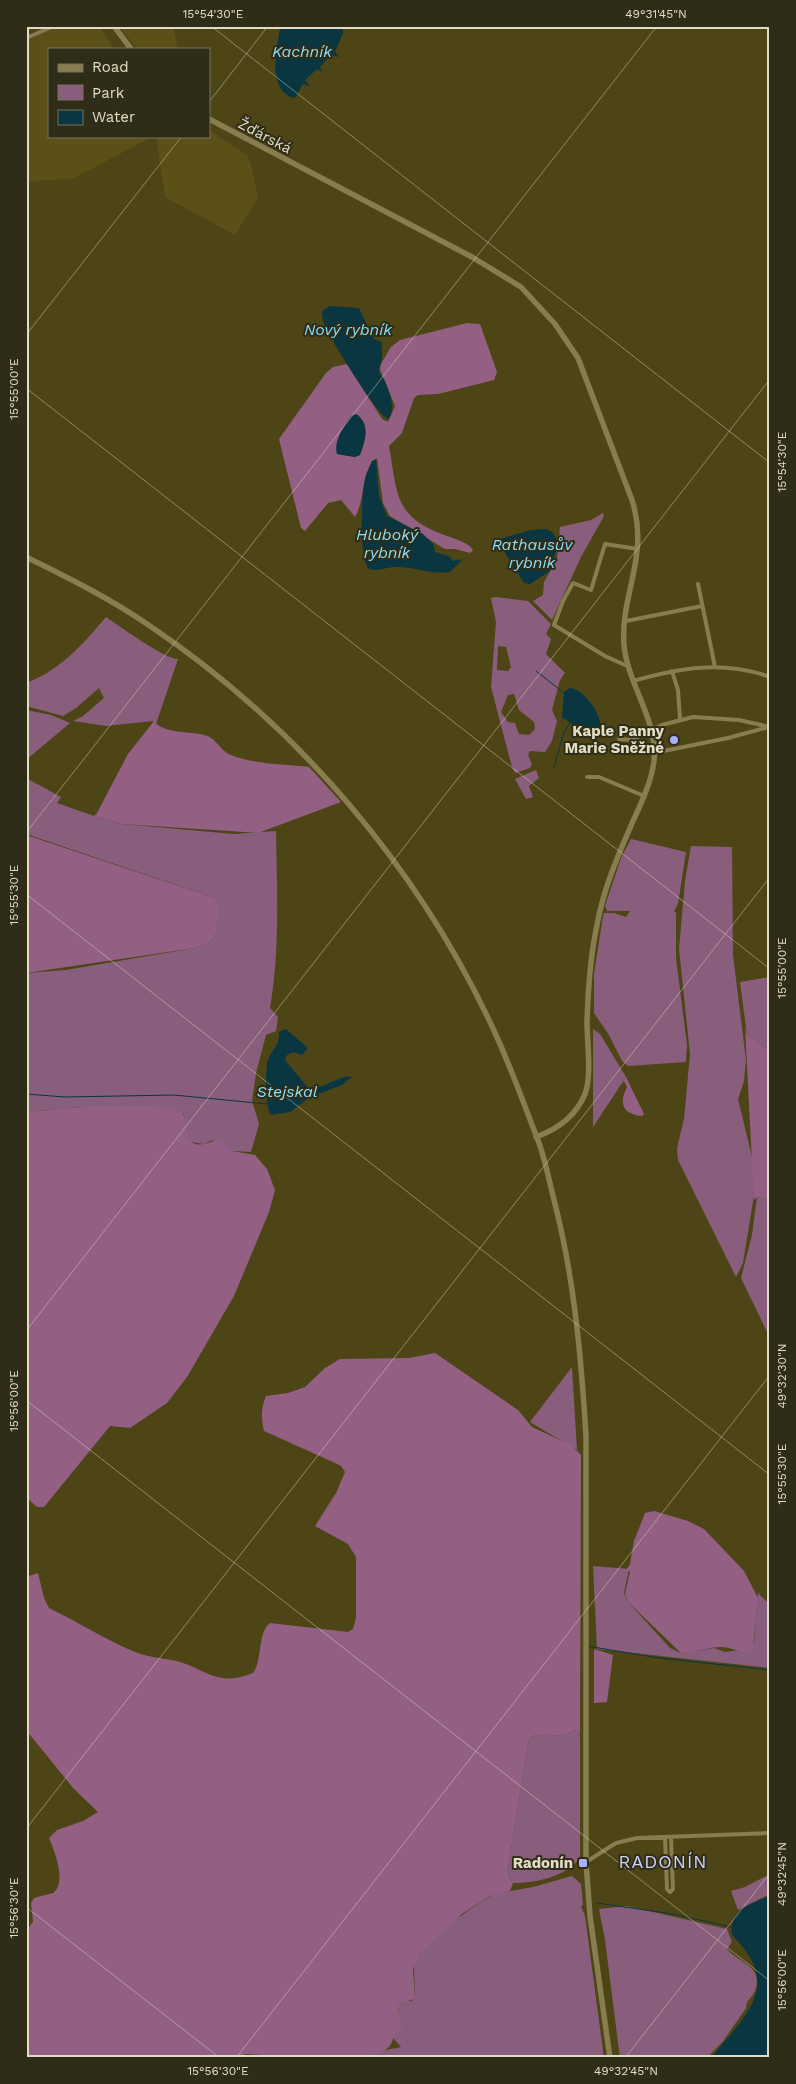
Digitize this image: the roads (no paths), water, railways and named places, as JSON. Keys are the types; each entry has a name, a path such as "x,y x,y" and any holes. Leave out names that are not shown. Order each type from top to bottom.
{"main road":[{"path":"114,26 130,48"},
{"name":"Žďárská","path":"210,120 491,268 521,287 542,308 568,340 589,383 636,511 638,549 624,642 627,666 652,730 654,753 651,773 644,796 611,875 597,924 588,995 587,1088 578,1107 570,1117 553,1130 536,1137"},
{"path":"26,556 128,612 174,643 280,731 342,796 393,860 447,943 496,1036 536,1137 545,1163 566,1252 582,1366 586,1436 586,1862 590,1916 610,2058"}],"street":[{"path":"26,38 54,26"},
{"path":"627,666 605,656 554,625 563,601 573,583 591,590 605,544 638,549"},
{"path":"698,584 715,667"},
{"path":"626,622 702,606"},
{"path":"633,681 672,671 715,667 753,671 770,677"},
{"path":"672,671 678,690 680,719"},
{"path":"619,739 632,740 680,719 716,718 739,720 768,727"},
{"path":"654,753 728,738 768,727"},
{"path":"587,777 600,777 644,796"},
{"path":"586,1862 622,1841 645,1837 770,1833"},
{"path":"665,1837 667,1889 670,1892 673,1890 671,1837"}],"water":[{"name":"Kachník","path":"285,26 343,26 343,33 335,52 340,57 331,55 320,67 322,72 317,69 305,80 310,86 303,84 295,98 286,94 280,87 277,78 277,47 280,28"},
{"name":"Nový rybník","path":"330,306 359,308 374,339 382,342 382,359 379,371 385,381 392,406 391,415 388,419 365,392 329,334 322,317 322,311"},
{"path":"356,414 364,423 366,433 360,455 355,457 337,454 336,449 340,434 351,416"},
{"name":"Hluboký rybník","path":"376,459 379,496 387,516 423,534 433,544 435,552 449,556 453,561 463,559 450,572 443,573 402,567 378,570 368,568 363,551 362,538 363,498 366,474 372,461"},
{"name":"Rathausův rybník","path":"545,529 555,535 556,541 550,571 530,584 524,583 497,540 530,530"},
{"path":"570,688 582,694 593,706 600,721 601,729 599,735 588,735 562,717 564,692"},
{"name":"Stejskal","path":"286,1029 308,1048 302,1055 293,1052 287,1055 285,1060 309,1089 352,1077 342,1085 310,1097 290,1112 271,1115 267,1097 267,1065 278,1040 279,1032"},
{"path":"770,1896 770,2058 711,2058 747,2013 754,1999 757,1984 755,1969 747,1953 732,1935 734,1919 748,1905"}],"waterway":[{"path":"536,671 564,693"},
{"path":"554,768 563,735 570,722"},
{"path":"26,1094 65,1097 174,1095 267,1104"},
{"path":"587,1646 659,1658 770,1670"},
{"path":"597,1903 673,1914 731,1927"}],"place":[{"name":"Kaple Panny Marie Sněžné","path":"674,740"},
{"name":"Radonín","path":"583,1863"}],"district":[{"name":"RADONÍN","path":"663,1862"}]}
